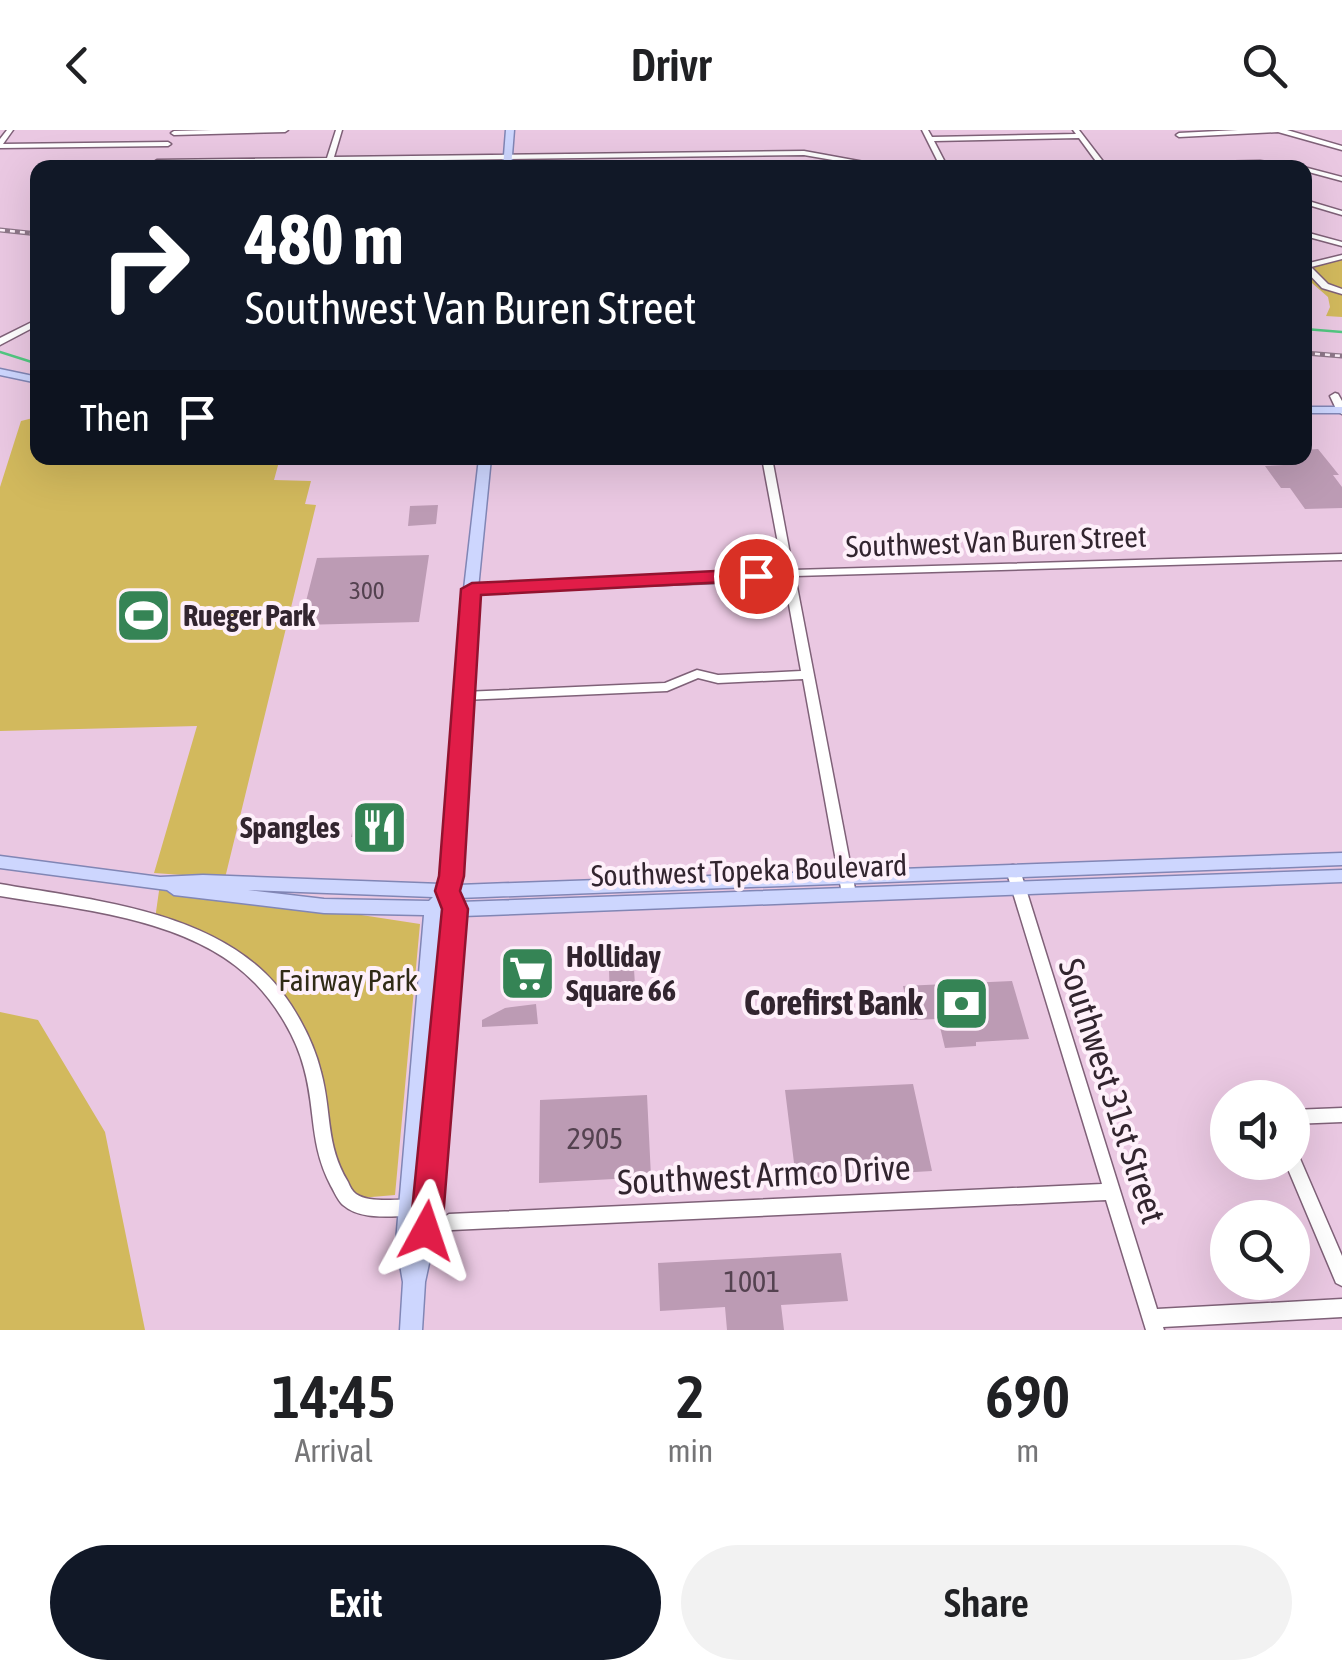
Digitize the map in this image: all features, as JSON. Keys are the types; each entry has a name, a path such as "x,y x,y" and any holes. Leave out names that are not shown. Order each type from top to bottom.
{"main road":[{"path":"507,160 510,130"},
{"path":"0,372 30,378"},
{"path":"1312,410 1342,410"},
{"path":"411,1330 414,1282 424,1241 463,696 484,465"},
{"name":"Southwest Topeka Boulevard","path":"160,884 203,882 451,900 1317,868 1342,859"},
{"name":"Southwest Topeka Boulevard","path":"0,862 160,884 185,892 302,904 434,909"},
{"name":"Southwest Topeka Boulevard","path":"1317,868 1342,876"},
{"path":"414,1282 408,1242 409,1208 434,909 451,900"}],"street":[{"path":"0,145 10,130"},
{"path":"158,160 174,131 285,130"},
{"path":"330,160 339,130"},
{"path":"925,130 941,160"},
{"path":"1179,135 1279,130 1342,148"},
{"path":"931,139 1078,133 1098,160"},
{"path":"0,145 168,144"},
{"path":"606,160 804,154 843,160"},
{"path":"1312,171 1342,179"},
{"path":"1312,204 1342,213"},
{"path":"1312,236 1342,244"},
{"path":"1312,264 1342,257"},
{"path":"1312,272 1325,286 1342,292"},
{"path":"0,342 30,325"},
{"path":"1334,396 1342,410"},
{"path":"768,465 848,885"},
{"name":"Southwest Van Buren Street","path":"472,589 714,580 791,573 1342,557"},
{"path":"463,696 667,686 697,674 718,679 809,675"},
{"name":"Southwest 31st Street","path":"1015,879 1154,1324"},
{"path":"0,890 155,919 216,942 272,988 293,1017 312,1066 324,1147 348,1199 366,1207 409,1208"},
{"path":"1310,1116 1342,1114"},
{"path":"1301,1180 1342,1277"},
{"name":"Southwest Armco Drive","path":"424,1241 449,1222 1113,1192"},
{"path":"1154,1324 1342,1308"}],"green space":[{"path":"1342,260 1342,317 1326,316 1330,307 1328,297 1312,283 1312,266"},
{"name":"Rueger Park","path":"30,419 30,465 278,465 274,480 311,481 305,504 316,505 225,878 154,873 197,726 0,731 0,487 21,421"},
{"name":"Fairway Park","path":"160,884 420,924 395,1195 348,1199 324,1147 312,1066 280,997 215,943 155,919"},
{"path":"0,1012 38,1020 105,1132 145,1330 0,1330"}],"building":[{"path":"1312,449 1318,449 1339,475 1333,475 1342,487 1342,508 1305,509 1290,488 1281,488 1265,466 1312,465"},
{"path":"438,505 436,524 408,526 410,506"},
{"path":"429,555 419,622 300,625 317,558"},
{"name":"Spangles","path":"407,819 404,837 351,837 355,820"},
{"path":"634,969 636,1002 610,1003 609,970"},
{"name":"Corefirst Bank","path":"1012,981 1029,1039 945,1048 938,1019 910,1020 903,986"},
{"path":"536,1004 538,1024 482,1027 482,1020 505,1008"},
{"path":"913,1084 932,1171 796,1179 785,1090"},
{"path":"647,1095 651,1177 539,1183 540,1100"},
{"path":"841,1253 848,1301 781,1305 784,1330 727,1330 725,1307 660,1311 658,1263"}],"waterway":[{"path":"1312,330 1342,332"},
{"path":"0,352 30,361"}],"railway":[{"path":"0,230 30,233"},
{"path":"1312,354 1342,356"}],"place":[{"name":"Rueger Park","path":"144,616"},
{"name":"Spangles","path":"379,828"},
{"name":"Holliday Square 66","path":"527,974"},
{"name":"Corefirst Bank","path":"962,1003"}],"route":[{"path":"426,1231 455,909 448,891 472,589 756,576"}]}
